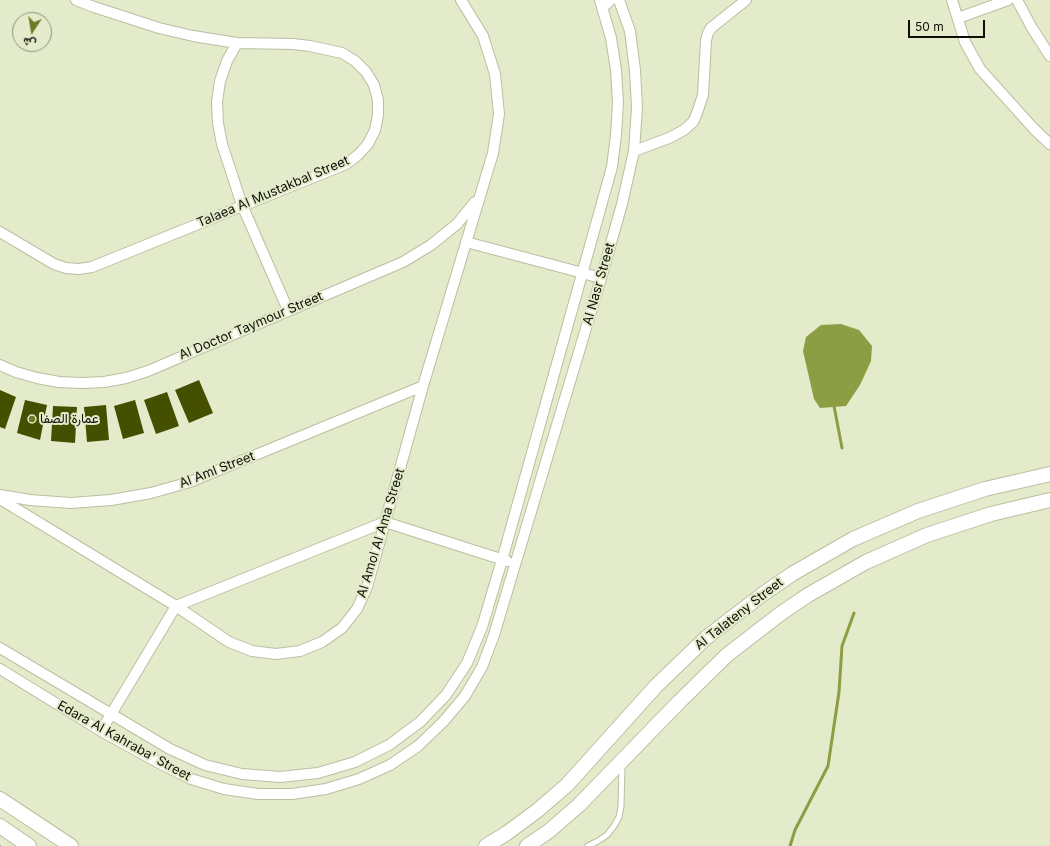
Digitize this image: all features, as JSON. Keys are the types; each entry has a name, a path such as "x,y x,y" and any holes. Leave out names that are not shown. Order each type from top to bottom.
{"main road":[{"name":"Al Talateny Street","path":"486,846 507,833 538,810 567,784 656,686 707,637 734,615 792,574 853,539 918,511 985,489 1050,474"},
{"name":"Al Talateny Street","path":"528,846 549,831 579,805 702,678 727,655 780,614 819,588 866,562 927,535 991,514 1050,500"},
{"path":"0,799 71,846"},
{"path":"0,826 30,846"}],"street":[{"name":"Talaea Al Mustakbal Street","path":"0,232 54,264 66,268 79,269 92,267 346,164 358,155 368,144 375,130 378,115 378,100 374,85 366,72 355,61 342,53 293,44 237,43 193,36 159,28 95,4 76,0"},
{"name":"Al Amol Al Ama Street","path":"0,499 176,606 229,642 252,651 276,654 300,651 322,642 342,628 357,609 367,587 423,386 478,198 493,153 499,114 496,74 483,36 461,0"},
{"path":"601,3 611,0"},
{"name":"Al Nasr Street","path":"515,563 602,275 622,204 634,151 637,108 635,70 630,31 619,0"},
{"path":"634,151 669,138 684,130 693,122 703,95 706,40 708,33 711,28 746,0"},
{"path":"952,0 965,42 980,69 1029,124 1050,144"},
{"path":"958,18 1008,0"},
{"path":"1017,0 1032,28 1050,56"},
{"name":"Al Nasr Street","path":"502,560 610,174 616,135 618,103 616,70 611,38 601,3"},
{"path":"237,43 227,61 220,81 217,102 218,123 222,144 242,205 288,310"},
{"name":"Al Doctor Taymour Street","path":"0,365 16,372 59,382 104,382 126,378 148,370 409,258 431,245 457,224 478,198"},
{"path":"466,242 593,276 602,275"},
{"name":"Al Aml Street","path":"0,495 30,500 71,503 111,500 151,493 190,482 423,386"},
{"path":"101,731 176,606 385,522 515,563"},
{"name":"Edara Al Kahraba' Street","path":"0,648 170,749 205,765 242,774 280,777 318,773 355,762 389,745 420,722 446,695 467,663 479,634 502,560"},
{"name":"Edara Al Kahraba' Street","path":"0,669 101,731 185,776 224,789 258,794 292,794 326,789 359,779 390,765 418,746 443,722 465,696 482,667 494,635 515,563"}],"lane":[{"path":"588,846 607,834 619,817 621,806 622,761"}],"shaded area":[{"path":"841,324 859,330 872,346 871,361 860,385 846,406 820,408 814,399 803,351 806,337 821,325"}],"building":[{"path":"199,380 213,413 189,423 175,390"},
{"path":"0,390 16,397 5,429 0,427"},
{"path":"167,392 179,426 156,434 144,400"},
{"name":"عمارة الصفا","path":"25,400 47,405 40,440 17,433"},
{"path":"135,400 144,433 123,439 114,406"},
{"path":"106,405 109,440 87,442 84,407"},
{"path":"53,406 77,407 75,443 51,441"}],"waterway":[{"path":"834,406 842,448"},
{"path":"790,846 795,830 828,766 839,692 842,646 854,613"}],"place":[{"name":"عمارة الصفا","path":"32,419"}]}
